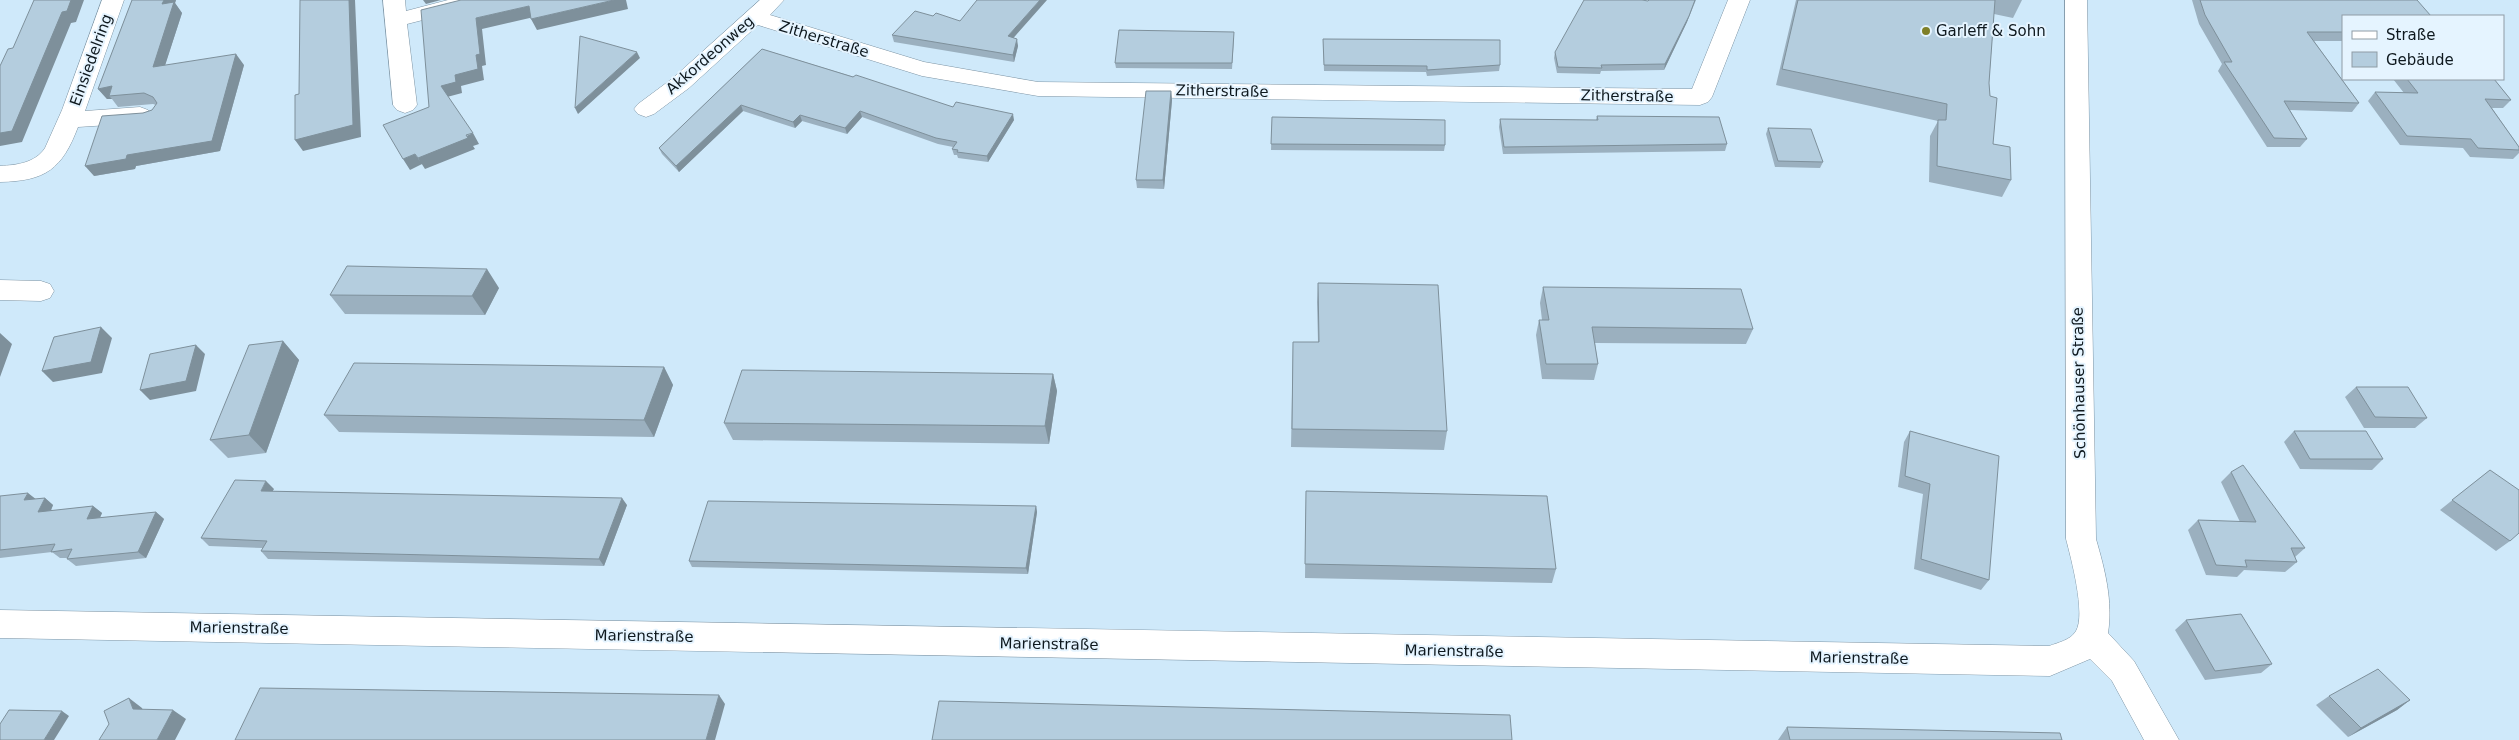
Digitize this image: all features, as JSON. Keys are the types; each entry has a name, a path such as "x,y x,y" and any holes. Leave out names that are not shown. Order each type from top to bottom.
{"street":[{"name":"Einsiedelring","path":"0,174 14,174 34,169 52,158 69,120 113,0"},
{"path":"406,105 395,10 474,0"},
{"name":"Akkordeonweg","path":"646,109 681,83 772,0"},
{"name":"Zitherstraße","path":"754,17 922,69 1038,89 1700,97 1739,0"},
{"name":"Schönhauser Straße","path":"2076,0 2082,539 2094,590 2096,617 2091,638"},
{"name":"Einsiedelring","path":"69,120 152,114"},
{"path":"0,290 41,291"},
{"name":"Marienstraße","path":"0,624 2050,661 2080,648 2091,638"},
{"path":"2091,638 2123,671 2162,740"}],"building":[{"path":"34,0 71,0 67,11 62,12 12,131 0,133 0,66 8,49 13,48"},
{"path":"132,0 164,0 162,4 174,2 153,67 236,54 212,141 127,155 126,159 85,166 102,116 143,113 152,110 157,103 153,97 144,93 109,96 112,86 98,89"},
{"path":"300,0 349,0 353,125 295,140 295,95 299,94"},
{"path":"461,0 614,0 531,19 529,6 476,18 480,54 476,55 478,69 455,75 456,82 441,86 473,133 466,135 468,138 418,158 415,154 403,159 383,125 429,107 421,10"},
{"path":"977,0 1040,0 1008,36 1017,39 1013,55 892,35 915,11 933,16 936,13 960,21"},
{"path":"1584,0 1695,0 1665,64 1601,65 1602,68 1558,67 1555,52"},
{"path":"1798,0 1995,0 1989,83 1990,96 1997,98 1993,144 2010,147 2011,180 1937,166 1938,120 1946,120 1947,104 1782,69"},
{"path":"2200,0 2417,0 2430,15 2342,15 2342,32 2307,32 2359,103 2284,101 2307,139 2274,138 2224,62 2232,62 2205,15"},
{"path":"1119,30 1234,32 1232,63 1115,63"},
{"path":"580,36 637,52 575,108"},
{"path":"1323,39 1500,40 1500,65 1427,70 1427,66 1324,65"},
{"path":"762,49 853,77 856,75 953,107 956,102 1013,114 987,156 957,152 958,150 952,149 957,142 936,138 860,111 845,128 800,115 793,122 741,105 676,166 659,148"},
{"path":"2408,80 2495,80 2511,100 2485,99 2519,147 2519,150 2478,148 2471,139 2407,136 2375,92 2418,93"},
{"path":"1146,91 1171,91 1163,180 1136,180"},
{"path":"1597,116 1719,117 1727,144 1504,147 1500,119 1598,120"},
{"path":"1272,117 1445,120 1445,145 1271,144"},
{"path":"1768,128 1811,129 1823,162 1778,161"},
{"path":"347,266 487,269 472,296 330,295"},
{"path":"1318,283 1438,285 1447,431 1292,429 1293,342 1319,342"},
{"path":"1543,287 1741,289 1753,329 1592,327 1598,364 1546,364 1539,320 1549,320"},
{"path":"101,327 91,362 42,371 54,337"},
{"path":"283,341 249,435 210,440 249,345"},
{"path":"196,345 186,381 140,390 150,354"},
{"path":"354,363 664,367 644,420 324,415"},
{"path":"742,370 1053,374 1045,426 724,423"},
{"path":"2356,387 2408,387 2427,418 2375,417"},
{"path":"1910,431 1999,456 1989,580 1921,559 1930,484 1905,476"},
{"path":"2294,431 2366,431 2383,459 2310,459"},
{"path":"2243,465 2305,548 2291,548 2297,562 2245,560 2247,567 2216,565 2198,520 2256,522 2231,472"},
{"path":"2490,470 2519,490 2519,533 2510,541 2452,500"},
{"path":"235,480 266,481 261,491 622,498 599,559 261,551 267,541 201,538"},
{"path":"1306,491 1547,496 1556,569 1305,564"},
{"path":"28,493 24,500 45,498 38,512 93,506 87,519 156,512 138,552 67,559 72,549 51,552 55,544 0,550 0,496"},
{"path":"708,501 1036,506 1026,568 689,561"},
{"path":"2241,614 2272,664 2215,671 2186,620"},
{"path":"2378,669 2410,700 2361,728 2329,696"},
{"path":"260,688 719,695 706,740 235,740"},
{"path":"129,698 133,709 173,710 157,740 99,740 109,724 104,711"},
{"path":"939,701 1510,715 1512,740 932,740"},
{"path":"9,710 62,711 44,740 0,740 0,724"},
{"path":"1787,727 2060,733 2062,740 1790,740"}],"place":[{"name":"Garleff & Sohn","path":"1926,31"}]}
